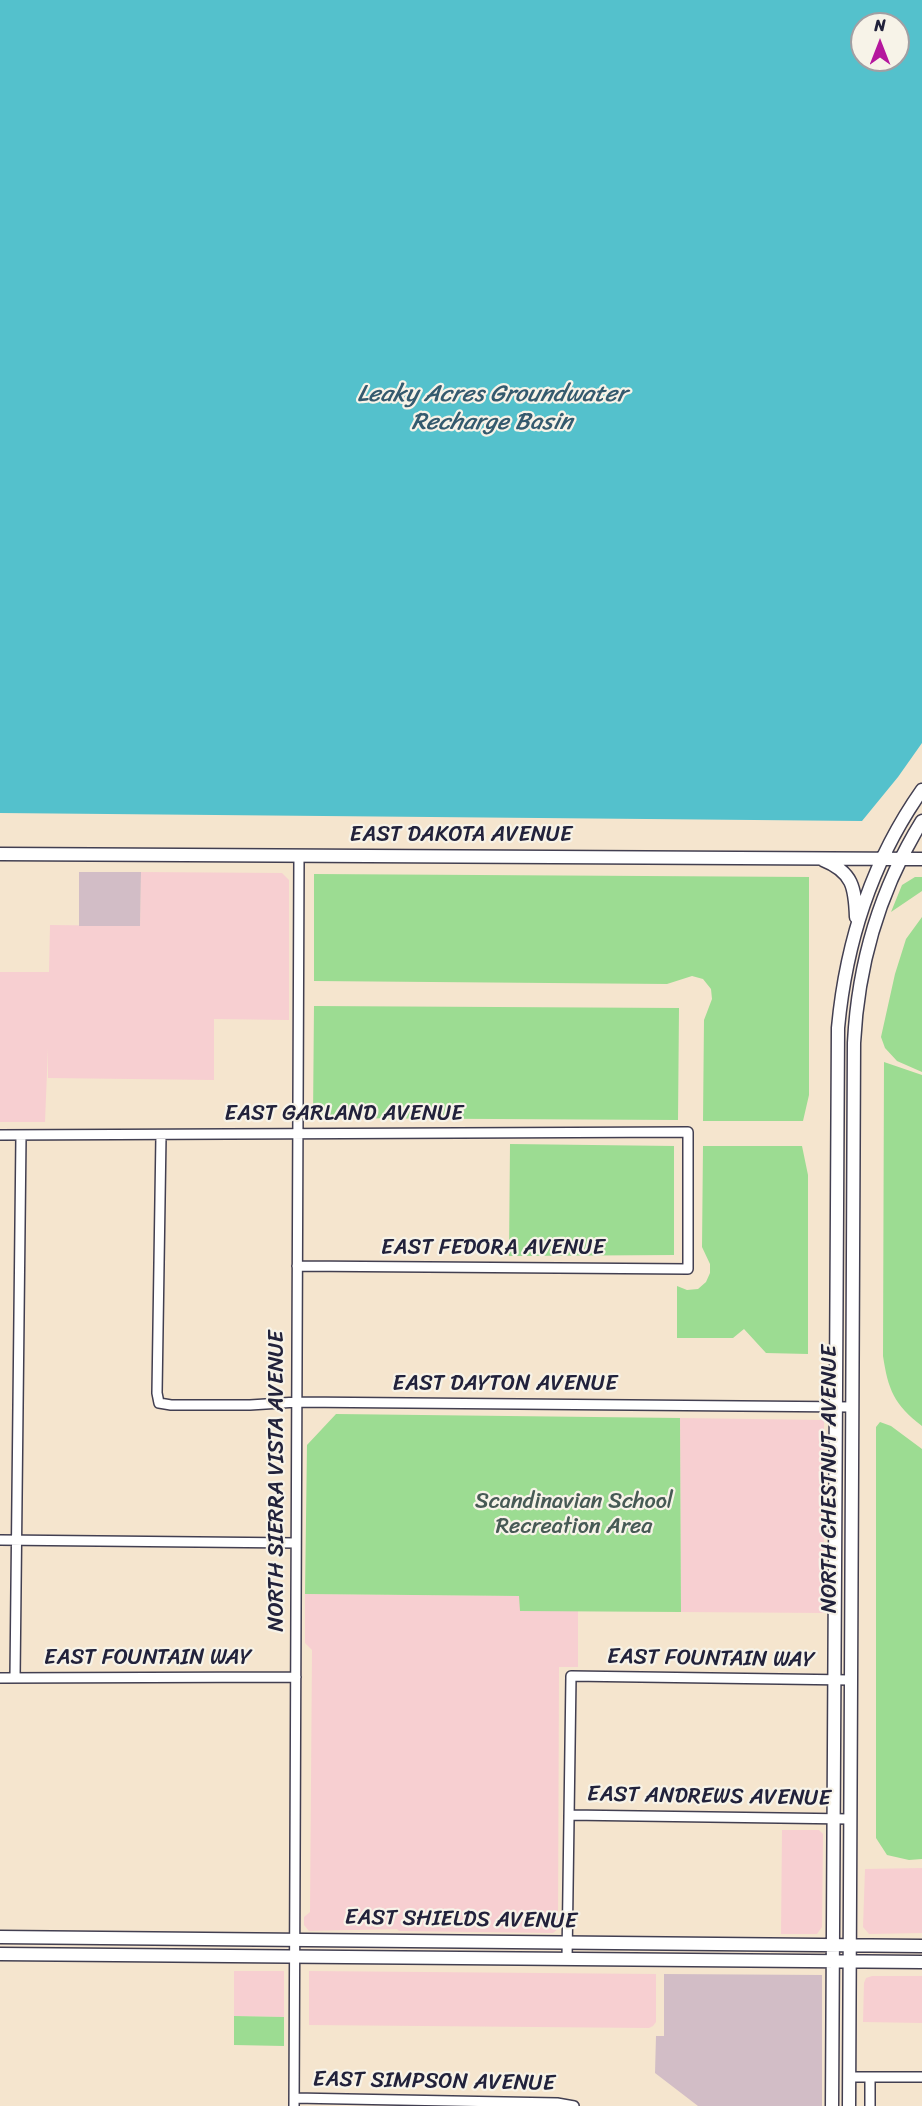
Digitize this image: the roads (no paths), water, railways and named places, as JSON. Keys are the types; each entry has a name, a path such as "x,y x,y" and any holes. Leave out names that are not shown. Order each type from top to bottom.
{"main road":[{"name":"NORTH CHESTNUT AVENUE","path":"834,2105 832,1818 838,1022 844,976 857,925 882,859 922,790"},
{"name":"NORTH CHESTNUT AVENUE","path":"849,2106 854,1043 859,989 877,916 900,859 922,821"},
{"name":"EAST DAKOTA AVENUE","path":"0,854 922,860"},
{"path":"819,859 845,872 850,879 855,893 857,925"},
{"path":"836,1133 852,1133"},
{"name":"EAST SHIELDS AVENUE","path":"0,1937 922,1946"},
{"path":"33,1954 46,1949 98,1947 104,1938"},
{"name":"EAST SHIELDS AVENUE","path":"0,1954 922,1962"}],"street":[{"name":"NORTH SIERRA VISTA AVENUE","path":"294,2102 299,855"},
{"name":"EAST GARLAND AVENUE","path":"0,1135 688,1132 688,1269"},
{"path":"15,1678 21,1135"},
{"name":"EAST DAYTON AVENUE","path":"161,1135 157,1393 159,1403 171,1405 250,1405 297,1402 852,1407"},
{"name":"EAST FEDORA AVENUE","path":"297,1266 688,1269"},
{"path":"0,1540 296,1543"},
{"name":"EAST FOUNTAIN WAY","path":"569,1815 571,1676 850,1680"},
{"name":"EAST FOUNTAIN WAY","path":"0,1678 296,1677"},
{"path":"567,1959 569,1815"},
{"name":"EAST ANDREWS AVENUE","path":"569,1815 850,1819"},
{"path":"849,2077 922,2077"},
{"path":"870,2077 870,2106"},
{"name":"EAST SIMPSON AVENUE","path":"294,2102 557,2103 574,2106"}],"water":[{"name":"Leaky Acres Groundwater Recharge Basin","path":"0,0 922,0 922,743 862,821 0,813"}],"park label":[{"name":"Scandinavian School Recreation Area","path":"574,1514"}]}
